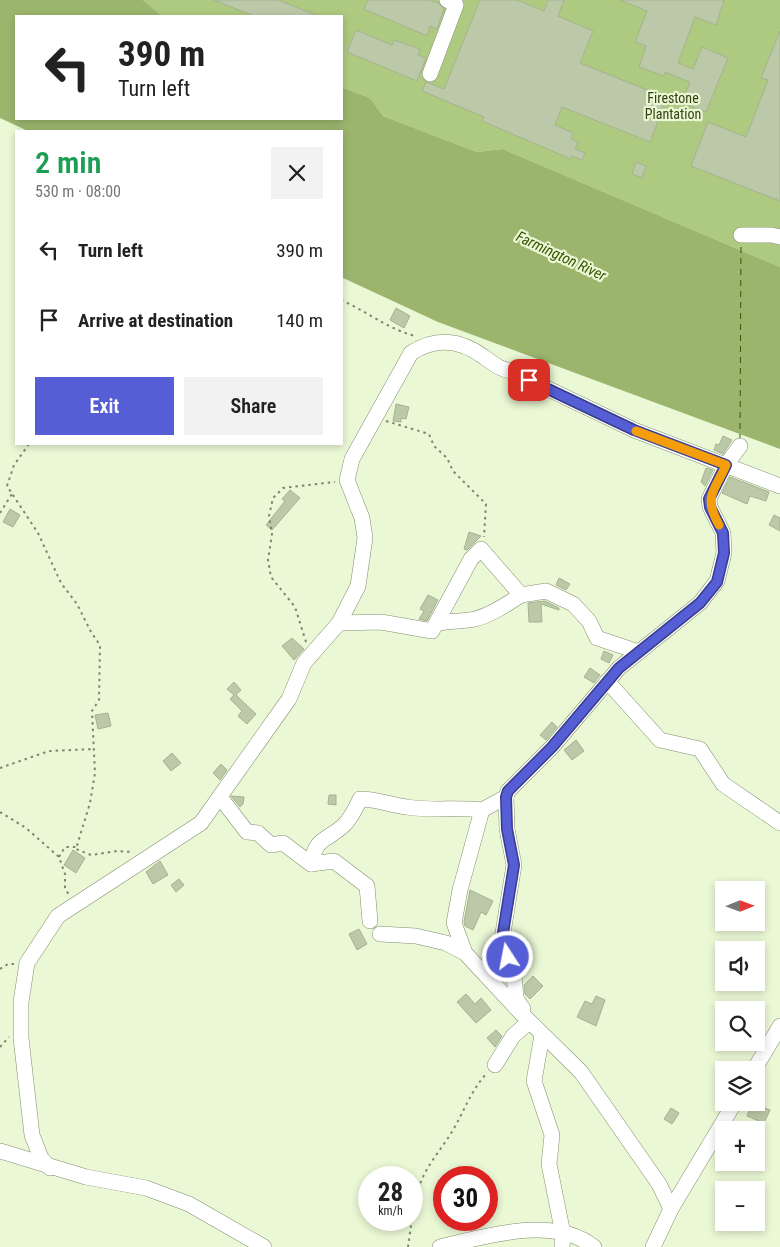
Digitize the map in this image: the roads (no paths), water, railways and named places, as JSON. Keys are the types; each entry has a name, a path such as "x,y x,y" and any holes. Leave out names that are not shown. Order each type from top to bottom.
{"street":[{"path":"430,74 456,5 447,0"},
{"path":"741,235 772,235 780,237"},
{"path":"50,1168 41,1158 32,1134 21,1038 21,1002 27,963 58,916 201,823 289,698 304,663 339,623 358,586 365,538 362,518 347,480 352,459 411,353 424,345 441,341 475,352 498,368 511,372 634,430 780,486"},
{"path":"528,1020 526,1013 516,998 514,975 502,939 514,865 507,829 506,797 508,791 552,747 619,668 700,603 717,582 724,553 723,533 710,507 709,499 726,465 740,446"},
{"path":"339,623 381,622 432,631 471,559 481,549 521,595"},
{"path":"436,624 450,620 475,619 497,610 521,595 546,592 573,604 589,621 597,638 639,652"},
{"path":"607,682 660,740 700,748 723,784 780,823"},
{"path":"220,797 247,832 258,833 271,844 283,842 311,864 334,861 367,886 370,921"},
{"path":"311,864 314,849 327,836 343,826 360,799 375,799 408,808 459,807 482,810 506,797"},
{"path":"465,952 454,923 460,890 482,810"},
{"path":"380,934 416,936 446,943 465,952 542,1035 581,1072 659,1184 671,1209"},
{"path":"495,1065 512,1036 528,1020"},
{"path":"759,1061 780,1026"},
{"path":"542,1035 534,1081 552,1135 549,1164 563,1240"},
{"path":"652,1247 671,1209 729,1111"},
{"path":"0,1151 50,1168 146,1188 189,1204 264,1247"},
{"path":"440,1247 508,1231 563,1240 583,1238 594,1247"}],"water":[{"name":"Farmington River","path":"0,0 143,0 161,15 15,15 15,120 343,120 343,88 370,98 383,116 477,152 503,149 780,267 780,449 438,322 343,278 343,130 26,130 0,118"}],"park label":[{"name":"Firestone Plantation","path":"673,106"}]}
